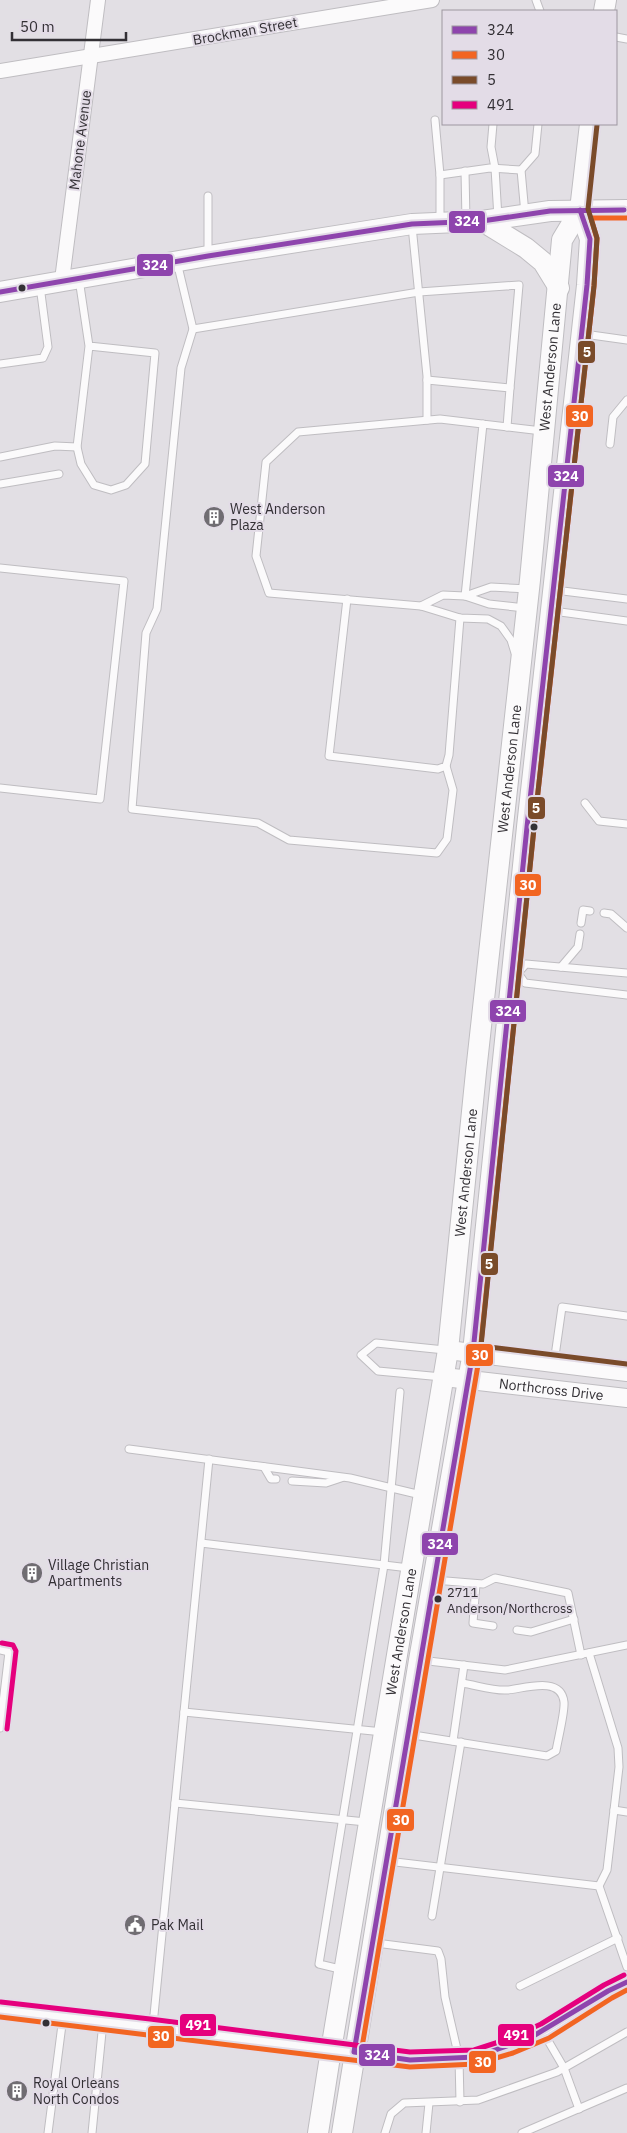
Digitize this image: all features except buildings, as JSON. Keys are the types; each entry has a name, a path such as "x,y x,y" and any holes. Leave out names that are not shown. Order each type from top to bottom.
{"main road":[{"name":"West Anderson Lane","path":"318,2133 448,1350 476,1072 528,598 559,288 562,240 580,210 590,125"},
{"name":"West Anderson Lane","path":"342,2133 419,1660 473,1352 489,1192 515,973 550,611 590,239 580,210"},
{"path":"0,292 208,256 412,224 482,220 550,211 627,210"},
{"path":"482,220 526,248 543,262 559,288"},
{"path":"528,598 553,590"},
{"path":"528,598 550,611"},
{"path":"487,971 515,973"},
{"path":"476,1072 489,1088 481,1165 489,1192"},
{"path":"384,1733 407,1734"}],"street":[{"name":"Mahone Avenue","path":"70,279 98,0"},
{"name":"Brockman Street","path":"0,72 404,2 432,0"},
{"name":"Northcross Drive","path":"448,1350 627,1372"},
{"name":"Northcross Drive","path":"444,1377 627,1398"},
{"path":"0,2009 410,2060 459,2058 475,2057 494,2052 543,2032 608,1991 627,1982"}],"lane":[{"path":"435,120 440,175 440,223"},
{"path":"482,220 495,168 491,148 493,125"},
{"path":"525,214 521,170 535,154 538,125"},
{"path":"440,175 495,168 521,170"},
{"path":"464,171 482,220"},
{"path":"208,196 208,256"},
{"path":"412,224 427,380 427,420"},
{"path":"177,262 193,329 181,368 157,609 146,632 132,809 258,823 289,840 437,853 447,839 453,790 446,766 449,755 460,618"},
{"path":"70,279 89,346 77,447 81,464 94,485 111,490 126,485 145,464 156,353 89,346"},
{"path":"0,364 43,358 48,346 40,285"},
{"path":"193,329 419,292 519,285 507,427"},
{"path":"581,334 627,340"},
{"path":"427,380 510,388"},
{"path":"610,444 613,417 627,400"},
{"path":"520,669 511,640 501,626 488,619 460,618 421,606 269,593 256,556 266,462 298,432 440,419 545,432"},
{"path":"465,596 483,424"},
{"path":"0,457 54,446 77,447"},
{"path":"0,484 59,474"},
{"path":"0,568 124,581 100,799 0,788"},
{"path":"465,596 491,588 528,598"},
{"path":"553,590 627,599"},
{"path":"421,606 443,595 465,596 489,604 528,598"},
{"path":"347,599 330,756 438,769 446,766"},
{"path":"550,611 627,621"},
{"path":"586,804 599,821 627,824"},
{"path":"581,923 583,910 590,911"},
{"path":"604,913 610,914 627,928"},
{"path":"561,967 578,948 580,934"},
{"path":"627,973 526,964 515,973 526,983 627,995"},
{"path":"554,1364 562,1306 627,1316"},
{"path":"444,1377 378,1371 361,1355 376,1343 448,1350"},
{"path":"344,1970 319,1964 384,1565 400,1392"},
{"path":"129,1449 344,1477 424,1495"},
{"path":"148,2026 154,2015 209,1459"},
{"path":"264,1466 271,1479 276,1479"},
{"path":"292,1481 326,1483 344,1477"},
{"path":"200,1543 412,1568"},
{"path":"433,1580 483,1584 495,1578 568,1593 581,1655"},
{"path":"476,1584 473,1623 493,1626"},
{"path":"517,1630 531,1632 574,1620"},
{"path":"419,1660 505,1670 627,1646"},
{"path":"0,1650 9,1652 0,1728"},
{"path":"589,1653 618,1748 619,1767 607,1870 599,1886 627,1968"},
{"path":"432,1916 457,1742 464,1665"},
{"path":"407,1734 547,1756 556,1751 564,1702 561,1694 552,1687 544,1685 506,1690 462,1683"},
{"path":"184,1712 384,1733"},
{"path":"175,1804 369,1822"},
{"path":"614,1810 627,1812"},
{"path":"386,1861 599,1886"},
{"path":"520,1986 618,1938"},
{"path":"373,1942 438,1951 441,1959 445,1997 459,2058 460,2102"},
{"path":"48,2133 63,2017"},
{"path":"92,2133 103,2022"},
{"path":"543,2032 564,2068 579,2109"},
{"path":"385,2133 391,2114 404,2103 478,2100 557,2072 627,2032"},
{"path":"522,2133 627,2088"},
{"path":"426,2133 428,2102"}],"transit line":[{"name":"5","path":"597,125 588,209 597,238 594,286 534,828 481,1346 627,1364"},
{"name":"324","path":"580,210 590,239 587,285 527,827 473,1352 354,2052 410,2060 475,2057 530,2038 608,1991 627,1982"},
{"name":"324","path":"0,292 208,256 412,224 482,221 550,211 624,210"},
{"name":"30","path":"361,2053 480,1353 534,828 594,286 597,239 591,218 627,218"},
{"name":"491","path":"2,1643 13,1645 16,1651 7,1729"},
{"name":"491","path":"1,2002 410,2052 474,2050 508,2039 541,2024 604,1985 624,1975"},
{"name":"30","path":"0,2017 410,2067 476,2064 513,2053 549,2038 627,1990"}],"place":[{"name":"West Anderson Plaza","path":"214,517"},
{"name":"Village Christian Apartments","path":"32,1573"},
{"name":"2711 Anderson/Northcross","path":"438,1599"},
{"name":"Pak Mail","path":"135,1925"},
{"name":"Royal Orleans North Condos","path":"17,2091"}]}
